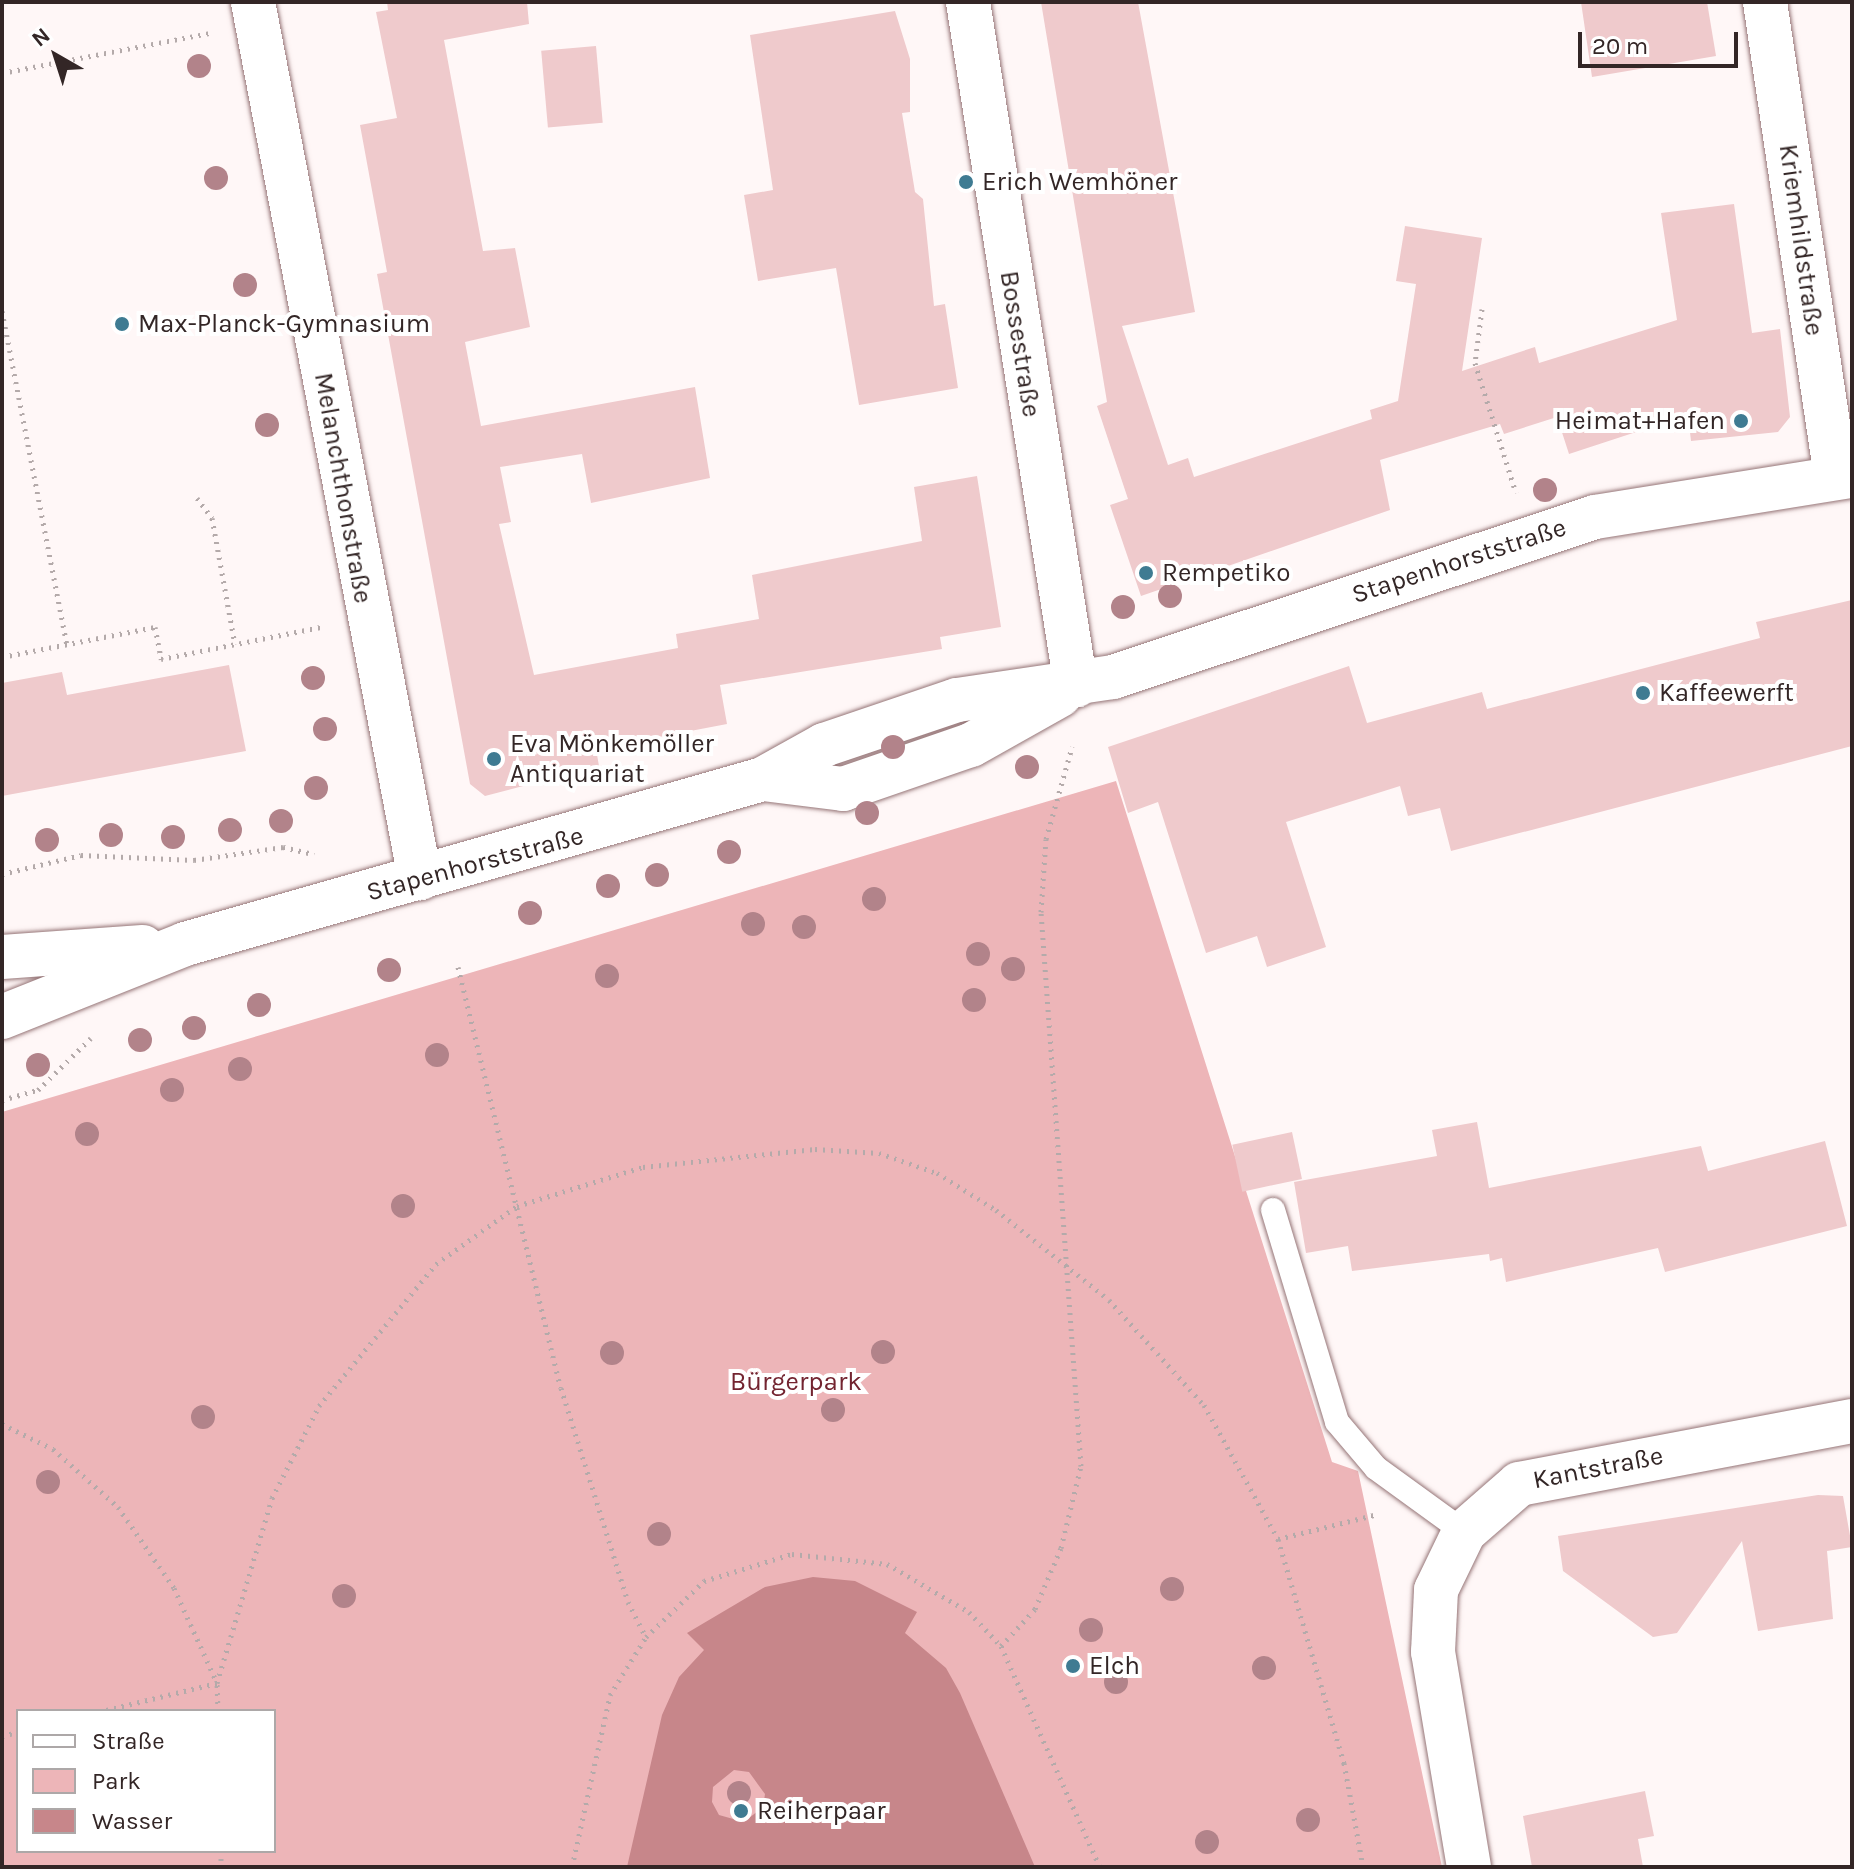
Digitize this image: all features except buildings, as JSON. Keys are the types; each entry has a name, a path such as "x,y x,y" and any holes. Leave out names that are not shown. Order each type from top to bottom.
{"street":[{"name":"Bossestraße","path":"968,2 1076,686"},
{"name":"Kriemhildstraße","path":"1765,2 1844,477"},
{"name":"Melanchthonstraße","path":"255,13 367,618 420,878"},
{"name":"Stapenhorststraße","path":"2,1017 185,944 763,779 843,789 971,745 1076,686 1530,536 1685,499 1844,477"},
{"name":"Stapenhorststraße","path":"2,957 185,944"},
{"name":"Kantstraße","path":"1469,1867 1433,1652 1436,1590 1464,1532 1519,1484 1852,1421"}],"lane":[{"path":"1273,1210 1337,1422 1376,1468 1464,1532"}],"path":[{"path":"2,73 255,13"},
{"path":"1482,309 1475,363 1530,536"},
{"path":"2,311 67,644"},
{"path":"197,498 212,518 235,644"},
{"path":"2,657 155,627 161,659 367,618"},
{"path":"1001,1646 1035,1609 1061,1548 1081,1466 1041,912 1046,839 1075,737 1076,686"},
{"path":"2,874 81,855 194,860 283,847 329,857"},
{"path":"458,967 561,1388 628,1602 646,1637"},
{"path":"2,1100 38,1090"},
{"path":"218,1709 217,1683 272,1498 319,1406 383,1320 436,1264 517,1206 643,1167 815,1149 879,1153 937,1173 996,1210 1155,1345 1204,1405 1278,1539 1344,1763 1363,1867"},
{"path":"2,1424 53,1449 118,1507 174,1588 217,1683"},
{"path":"1278,1539 1358,1518"},
{"path":"572,1867 610,1695 646,1637 704,1581 792,1554 887,1564 969,1612 1001,1646 1100,1867"},
{"path":"110,1709 217,1683"}],"green space":[{"name":"Bürgerpark","path":"1116,781 1332,1462 1358,1471 1442,1867 2,1867 2,1112"}],"water":[{"path":"813,1577 855,1581 917,1612 905,1633 946,1668 960,1693 1035,1867 627,1867 662,1715 679,1677 704,1650 687,1633 765,1587","holes":["734,1770 749,1772 765,1794 763,1807 744,1822 719,1815 712,1802 713,1787"]}],"place":[{"name":"Erich Wemhöner","path":"966,182"},
{"name":"Max-Planck-Gymnasium","path":"122,324"},
{"name":"Heimat+Hafen","path":"1741,421"},
{"name":"Rempetiko","path":"1146,573"},
{"name":"Kaffeewerft","path":"1643,693"},
{"name":"Eva Mönkemöller Antiquariat","path":"494,759"},
{"name":"Elch","path":"1073,1666"},
{"name":"Reiherpaar","path":"741,1811"}]}
